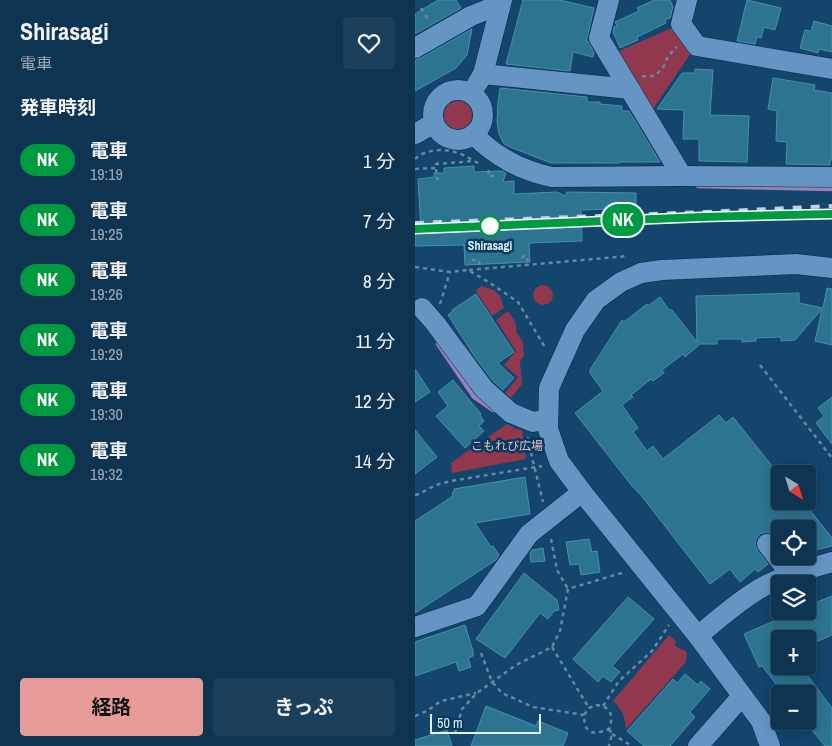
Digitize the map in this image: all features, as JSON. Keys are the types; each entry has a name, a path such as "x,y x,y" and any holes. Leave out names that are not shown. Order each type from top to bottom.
{"street":[{"path":"609,0 599,38 634,80 682,176"},
{"path":"687,0 681,24 697,46 832,69"},
{"path":"415,48 471,16 501,4"},
{"path":"471,93 483,74 501,4"},
{"path":"483,74 634,80"},
{"path":"461,90 471,93 480,102 483,116 482,123 478,130 466,138 459,140 444,136 434,123 434,107 438,99 445,93 461,90"},
{"path":"415,134 434,123"},
{"path":"473,134 484,145 513,165 536,174 552,177 832,177"},
{"path":"770,746 761,721 698,636 559,461 547,429 549,388 575,330 596,300 621,282 641,273 662,270 796,264 832,268"},
{"path":"429,316 490,395 511,413 533,422 548,420"},
{"path":"415,627 477,606 529,534 582,492"},
{"path":"767,544 791,575 832,562"},
{"path":"698,636 729,609 758,590 771,584"},
{"path":"698,746 742,696"}],"path":[{"path":"634,80 642,76 649,77 657,74 664,66 668,56 689,36"},
{"path":"415,159 420,154 434,150 451,151 465,155 482,164"},
{"path":"443,179 437,179 436,164 474,161"},
{"path":"490,166 488,176 495,176"},
{"path":"415,169 436,168"},
{"path":"521,257 527,256 528,266"},
{"path":"415,267 450,272 628,256"},
{"path":"472,260 479,260 480,269"},
{"path":"468,270 517,302 546,349"},
{"path":"429,316 450,272"},
{"path":"760,365 832,458"},
{"path":"415,495 451,481 548,466"},
{"path":"455,733 463,709 477,693 516,665 552,647 560,631 568,589 631,570"},
{"path":"603,706 619,681 652,651 672,622"},
{"path":"552,647 589,708"},
{"path":"481,653 493,682 503,693 533,707 584,715"},
{"path":"415,716 427,711 441,701 477,693"},
{"path":"596,705 603,706 610,712 612,721 609,729 599,734 590,732 584,724 584,715 589,708 596,705"},
{"path":"609,729 612,734 632,746"},
{"path":"609,746 612,734"}],"green space":[{"path":"674,27 691,53 653,109 619,51"},
{"path":"458,101 468,105 472,115 468,125 458,129 448,125 444,115 448,105"},
{"path":"543,285 550,288 553,295 550,302 543,305 536,302 533,295 536,288"},
{"path":"481,286 494,290 500,296 504,308 492,316 476,291"},
{"path":"508,311 516,324 516,332 523,342 524,356 520,361 522,384 511,398 505,393 518,377 504,365 516,351 496,320"},
{"name":"こもれび広場","path":"507,424 522,430 526,459 452,473 451,463"},
{"path":"669,635 676,641 675,646 687,652 686,662 626,729 623,714 613,701"}],"building":[{"path":"438,0 456,0 461,8 415,34 415,14"},
{"path":"523,0 560,0 594,8 586,42 588,41 594,53 593,57 573,52 570,71 506,64"},
{"path":"654,0 670,0 673,7 670,18 665,20 666,23 637,37 638,40 620,48 613,32 614,27 617,26 615,22 639,11 637,8"},
{"path":"747,0 781,8 775,30 764,27 761,38 757,37 755,44 737,41"},
{"path":"814,21 832,26 832,52 819,49 818,53 800,48 805,30 811,31"},
{"path":"472,29 467,55 456,68 415,91 415,60"},
{"path":"695,69 713,70 710,115 749,116 747,162 699,161 699,139 683,139 684,110 657,109 682,73 695,73"},
{"path":"773,78 815,85 814,90 832,93 832,160 830,160 830,165 786,164 787,142 776,141 777,111 768,109"},
{"path":"500,88 587,97 587,102 622,106 622,111 629,111 660,162 551,163 510,147 504,144 499,134 497,122"},
{"path":"474,166 474,172 502,171 506,173 503,182 514,181 514,194 557,192 565,196 567,192 636,193 636,208 581,210 582,241 529,243 530,262 465,265 464,245 415,246 415,230 421,230 418,179 434,177 434,173 444,173 444,168"},
{"path":"827,288 832,289 832,345 815,341 822,309 795,340 781,341 781,337 756,338 756,341 742,342 742,339 717,339 717,344 699,344 685,357 683,354 662,370 664,373 653,381 651,379 622,405 638,428 633,432 647,451 653,446 663,459 719,415 726,423 733,417 771,465 771,510 810,510 832,538 832,546 816,550 816,520 771,520 771,533 765,532 760,534 756,539 755,545 768,564 758,572 755,569 740,582 730,569 710,584 575,413 603,391 590,373 590,370 622,320 624,322 647,304 648,306 660,297 697,342 696,296 799,293 799,303 823,308"},
{"path":"476,294 514,352 498,363 514,378 503,390 493,381 475,357 448,315 452,310"},
{"path":"415,369 430,392 415,402"},
{"path":"453,380 481,414 484,421 479,426 484,431 465,448 436,416 448,406 438,392"},
{"path":"832,397 832,444 816,423 824,416 818,408"},
{"path":"415,430 437,457 415,474"},
{"path":"525,477 530,514 475,523 491,547 493,546 499,555 496,560 415,613 415,521 453,496 454,489"},
{"path":"589,539 592,552 597,551 600,572 581,575 579,564 570,565 566,542"},
{"path":"543,548 545,561 531,562 530,553 532,550"},
{"path":"524,573 557,600 559,610 554,611 548,619 540,613 505,658 476,639"},
{"path":"832,596 832,635 816,642 816,630 771,630 771,675 807,675 814,685 777,685 762,666 759,667 744,634 776,620 816,620 816,602"},
{"path":"628,597 654,619 612,666 620,672 611,682 603,676 598,682 573,659"},
{"path":"465,625 473,651 473,656 468,658 471,667 459,671 456,662 415,676 415,642"},
{"path":"685,674 698,685 701,681 710,689 690,712 695,717 670,746 644,746 627,731 673,679 677,683"},
{"path":"816,687 832,708 832,746 825,746 812,730 816,730"},
{"path":"486,706 536,726 538,721 568,733 563,746 471,746"},
{"path":"447,730 452,746 415,746 415,740"}],"waterway":[{"path":"698,186 832,189"},
{"path":"438,344 474,397 493,410"}],"railway":[{"path":"415,223 832,206"},
{"path":"802,214 832,214"}],"train":[{"name":"NK","path":"415,229 702,217 832,214"}],"place":[{"name":"Shirasagi","path":"490,226"}]}
